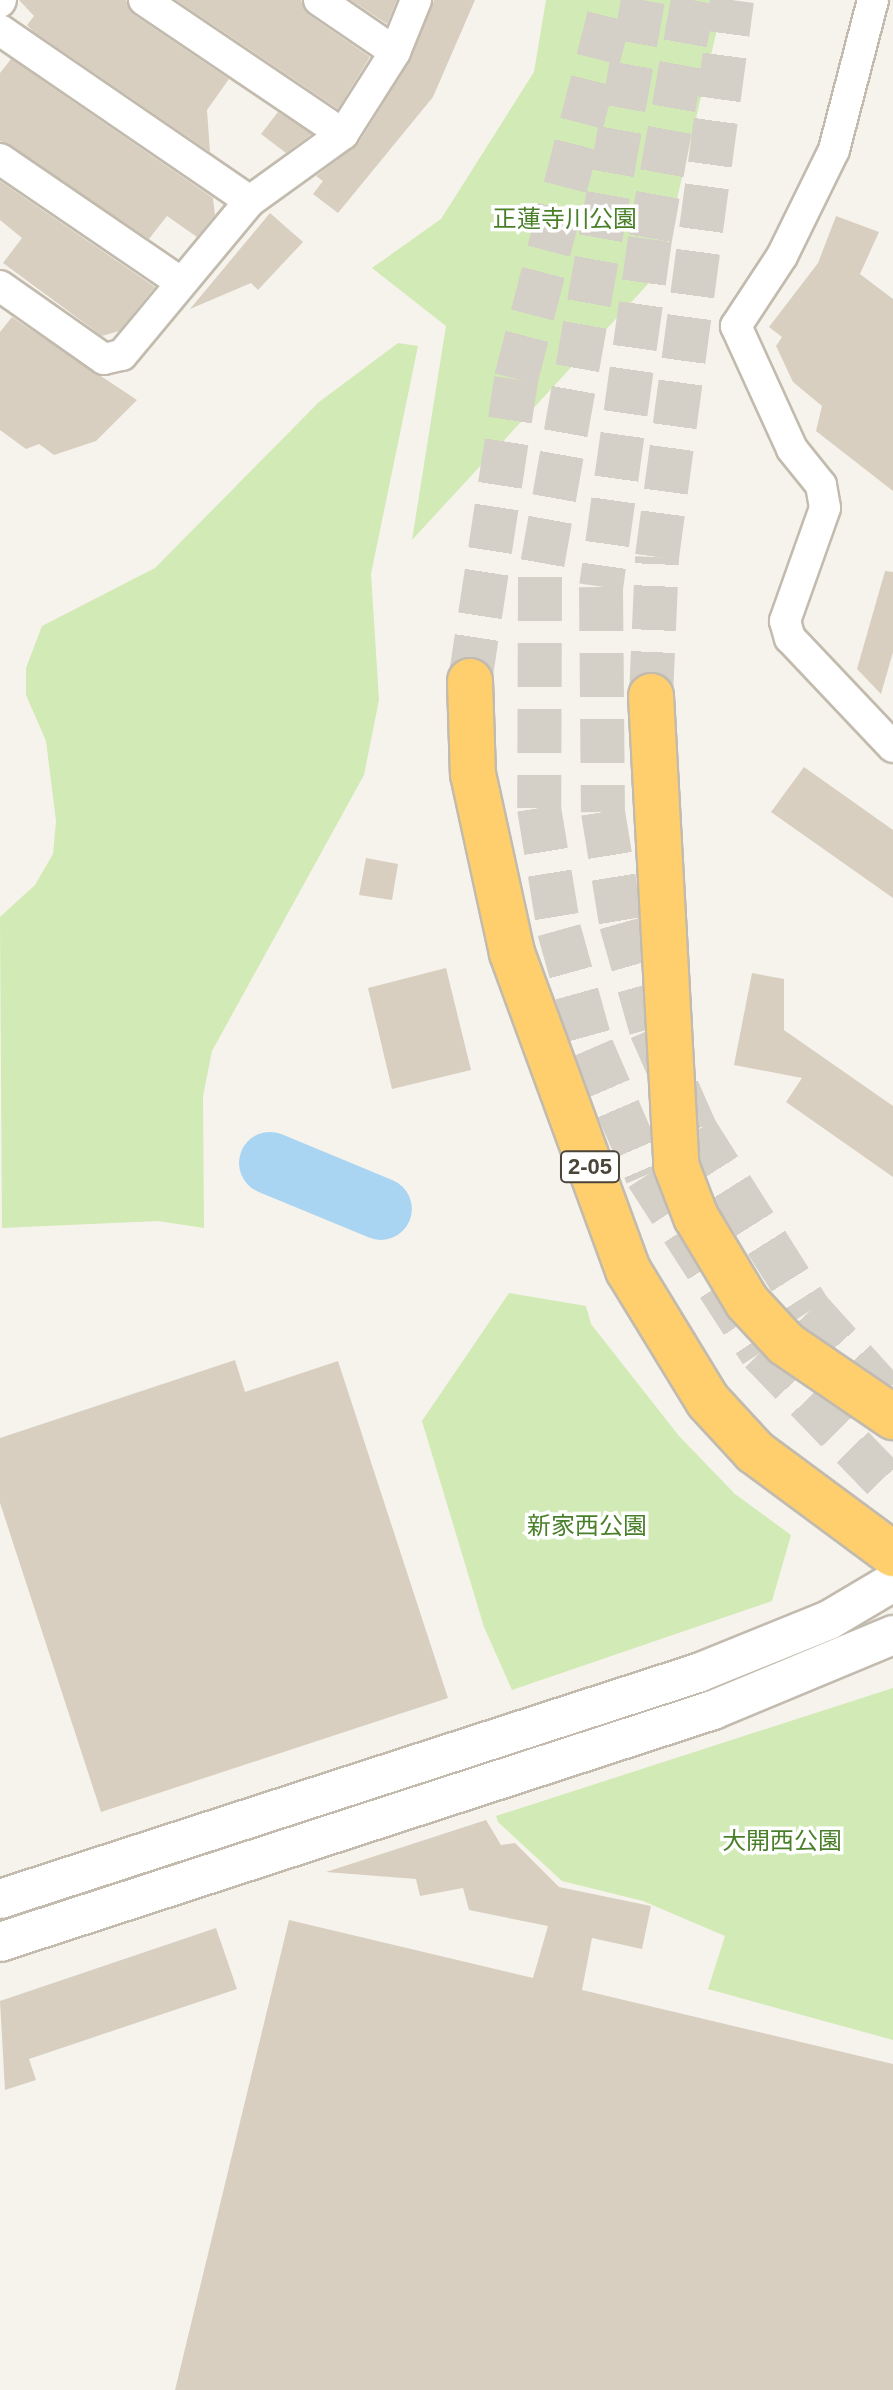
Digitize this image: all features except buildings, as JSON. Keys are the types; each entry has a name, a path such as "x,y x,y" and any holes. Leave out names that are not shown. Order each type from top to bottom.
{"highway":[{"name":"2-05","path":"470,681 473,774 512,953 628,1270 708,1401 755,1452 893,1554"},
{"path":"651,696 676,1165 708,1241 747,1302 786,1344 893,1417"}],"street":[{"path":"144,0 343,134"},
{"path":"319,0 395,52"},
{"path":"0,286 104,359 122,355 250,201 343,134 395,52 416,0"},
{"path":"873,0 834,150 782,256 736,326 792,449 821,485 825,508 785,621 790,638 893,747"},
{"path":"0,30 250,201"},
{"path":"0,159 180,282"},
{"path":"0,1899 698,1673 829,1620 893,1582"},
{"path":"0,1942 713,1710 893,1635"}],"green space":[{"name":"正蓮寺川公園","path":"546,0 724,0 660,271 412,540 446,326 372,268 441,219 534,72"},
{"path":"398,343 418,346 371,574 379,700 364,775 212,1051 203,1096 204,1228 158,1221 2,1228 0,917 35,885 53,854 56,821 46,741 26,695 26,668 42,626 155,568 319,402"},
{"name":"新家西公園","path":"509,1293 586,1306 591,1324 679,1436 735,1494 791,1535 772,1601 512,1690 484,1627 422,1421"},
{"name":"大開西公園","path":"893,1688 893,2040 708,1989 725,1936 643,1901 562,1881 498,1822 496,1816"}],"waterway":[{"path":"270,1163 381,1209"}],"tunnel":[{"path":"470,681 516,379 613,0"},
{"path":"643,0 540,577 539,808 559,930 592,1048 647,1175 761,1352 893,1489"},
{"path":"693,0 650,239 601,587 603,812 621,923 651,1029 696,1131 810,1311 893,1403"},
{"path":"651,696 657,557 732,0"}]}
